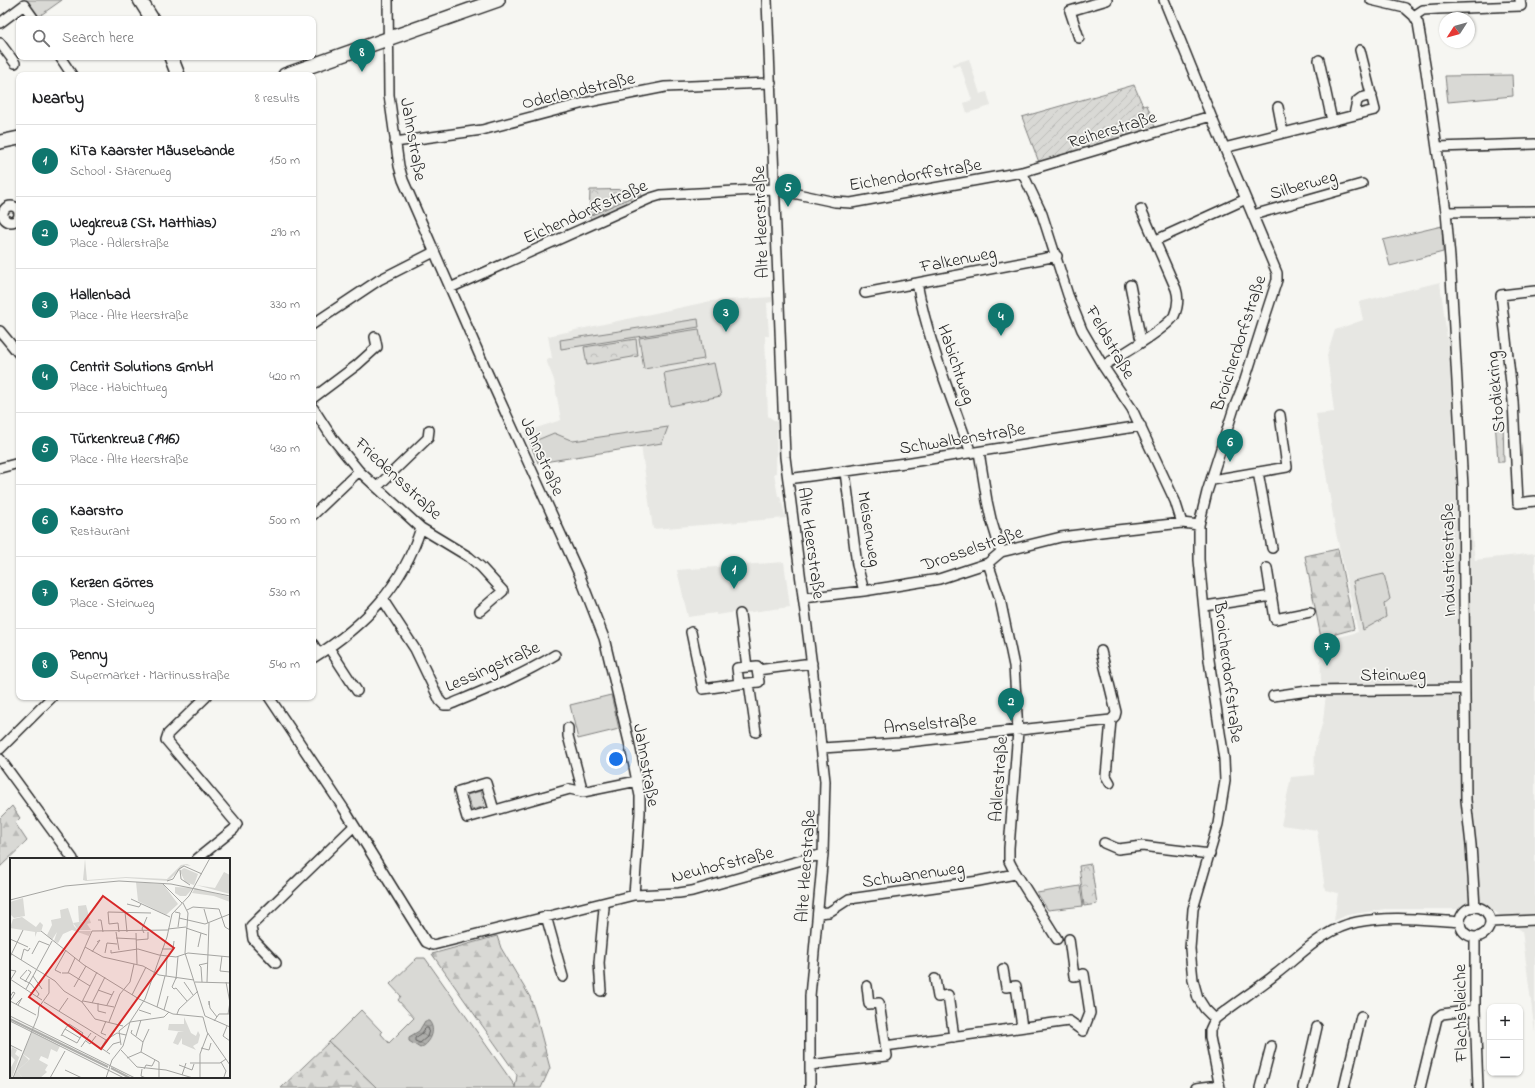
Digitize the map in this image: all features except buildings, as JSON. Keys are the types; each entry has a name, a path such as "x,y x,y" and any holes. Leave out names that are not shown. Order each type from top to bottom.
{"main road":[{"path":"293,72 498,0"},
{"path":"145,2 151,16"},
{"path":"172,60 177,72"},
{"path":"0,142 16,139"}],"street":[{"name":"Jahnstraße","path":"388,0 389,95 395,142 403,180 487,372 579,574 604,638 637,781 640,812 634,896"},
{"name":"Alte Heerstraße","path":"767,0 784,432 788,479 822,748 825,807 823,854 810,996 810,1088"},
{"path":"1079,38 1070,11 1107,0"},
{"name":"Broicherdorfstraße","path":"1164,0 1224,148 1277,269 1278,276 1212,480 1199,525 1200,560 1209,660 1225,769 1225,781 1218,824 1193,909 1190,949 1193,980 1198,998 1205,1009 1216,1019"},
{"path":"1371,0 1405,8 1414,16 1424,10 1520,6 1520,0"},
{"path":"0,23 24,6 32,16"},
{"name":"Industriestraße","path":"1414,16 1420,32 1446,212 1450,258 1463,487 1466,800 1475,907"},
{"path":"0,42 15,63"},
{"path":"1224,148 1375,110 1360,50"},
{"path":"62,60 70,72"},
{"path":"1318,60 1332,121"},
{"name":"Oderlandstraße","path":"395,142 482,130 584,103 665,87 771,83"},
{"path":"1354,116 1357,101 1372,95"},
{"path":"1278,108 1284,133"},
{"name":"Reiherstraße","path":"1022,172 1211,116"},
{"path":"1437,148 1535,144"},
{"name":"Eichendorffstraße","path":"450,288 651,198 670,194 774,189 835,202 851,203 1022,172"},
{"name":"Feldstraße","path":"1022,172 1040,208 1082,330 1103,366 1129,403 1175,501 1182,523"},
{"name":"Silberweg","path":"1253,216 1362,184"},
{"path":"1156,240 1246,199"},
{"path":"1103,366 1165,326 1175,314 1178,299 1176,289 1156,240 1141,209"},
{"path":"1446,212 1535,212"},
{"path":"316,322 379,280 434,252"},
{"name":"Falkenweg","path":"866,293 1056,256"},
{"name":"Habichtweg","path":"917,283 922,309 934,348 975,453"},
{"path":"1130,285 1142,340"},
{"name":"Stodiekring","path":"1535,291 1501,295 1513,401 1518,503 1535,501"},
{"path":"0,331 16,350"},
{"path":"316,396 372,352 377,347 375,337"},
{"name":"Friedensstraße","path":"316,413 333,439 359,471 421,528 469,557 481,567 503,592 480,611"},
{"path":"1212,480 1287,466 1280,415"},
{"name":"Schwalbenstraße","path":"788,479 975,453 1140,426"},
{"path":"377,487 428,438 429,430"},
{"path":"975,453 1001,552"},
{"path":"0,468 16,464"},
{"path":"316,512 359,471"},
{"name":"Meisenweg","path":"845,472 857,565 864,592"},
{"path":"1258,472 1272,548"},
{"name":"Drosselstraße","path":"803,598 864,592 939,579 988,563 1001,552 1061,538 1182,523 1199,525"},
{"path":"316,656 329,648 383,600 401,574 414,550 421,528"},
{"name":"Adlerstraße","path":"988,563 1000,599 1014,666 1018,730 1009,848 1010,861 1016,874 1057,939"},
{"path":"1267,568 1275,619 1310,612"},
{"path":"1205,606 1272,596"},
{"name":"Lessingstraße","path":"383,600 414,649 440,701 444,705 449,705 512,679 554,655"},
{"path":"740,614 747,667"},
{"path":"691,632 703,689 759,682 757,666 737,668 739,684"},
{"path":"329,648 357,691"},
{"path":"1101,650 1116,712 1115,716 1111,720 1106,776 1110,783"},
{"path":"758,670 812,663"},
{"path":"749,683 756,732"},
{"name":"Steinweg","path":"1273,696 1308,691 1465,689"},
{"path":"0,749 49,700"},
{"path":"197,858 234,829 236,824 166,740 168,734 203,700"},
{"path":"271,700 354,826 251,926 253,939 276,963"},
{"name":"Amselstraße","path":"822,748 899,742 1111,720"},
{"path":"568,728 568,736 583,792"},
{"path":"0,759 72,858"},
{"path":"494,810 570,789 583,792 637,781"},
{"name":"Neuhofstraße","path":"354,826 426,942 433,945 546,916 634,896 692,891 823,854"},
{"path":"1104,843 1118,849 1142,846 1210,854"},
{"name":"Schwanenweg","path":"818,913 829,912 850,899 979,881 1016,874"},
{"path":"601,991 599,971 604,908 603,903"},
{"path":"1475,907 1480,908 1487,913 1490,922 1486,932 1481,936 1475,937 1464,933 1460,922 1464,911 1475,907"},
{"path":"546,916 563,977"},
{"path":"1196,1088 1220,1086 1210,1036 1210,1030 1216,1019 1276,974 1315,942 1344,926 1357,922 1402,919 1460,922"},
{"path":"1490,922 1535,920"},
{"name":"Flachsbleiche","path":"1475,937 1475,1010 1478,1088"},
{"path":"886,1046 1069,1021 1083,1031 1090,1013 1084,974 1074,976 1069,938"},
{"path":"1003,969 1006,987 1016,986 1022,1027"},
{"path":"935,978 938,997 948,996 954,1036"},
{"path":"810,1065 887,1056 879,1003 869,1004 867,986"},
{"path":"1420,1088 1437,1018 1442,1014 1475,1010"},
{"path":"1344,1088 1361,1016"},
{"path":"1303,1088 1317,1027"},
{"path":"1260,1088 1271,1046"}],"shaded area":[{"path":"969,59 980,94 987,92 991,106 967,113 964,103 972,100 960,65 953,67 952,64"},
{"path":"1440,282 1475,560 1535,553 1535,1033 1522,931 1491,909 1385,909 1347,915 1334,921 1338,893 1325,890 1317,830 1281,825 1291,777 1314,775 1315,748 1323,721 1326,694 1321,681 1320,642 1358,632 1336,533 1316,414 1334,412 1327,355 1335,330 1363,320 1359,302"},
{"path":"772,297 772,302 767,303 769,336 765,336 768,416 777,422 776,473 774,473 778,496 780,496 786,518 653,529 641,446 538,463 524,432 561,420 554,380 546,360 552,358 548,336 711,301"},
{"path":"784,562 790,607 744,613 744,611 688,617 677,570"}],"green space":[{"path":"26,0 62,0 39,16 37,16"},
{"path":"1512,75 1513,96 1448,102 1445,76"},
{"path":"1134,85 1143,106 1147,105 1156,130 1040,165 1022,117"},
{"path":"641,189 641,193 589,216 590,190"},
{"path":"641,193 641,196 638,198 591,219 589,216"},
{"path":"1442,226 1443,252 1390,266 1383,240"},
{"path":"698,319 699,327 561,349 560,340"},
{"path":"699,329 704,359 644,369 639,338"},
{"path":"636,339 638,356 587,365 584,347"},
{"path":"714,363 721,396 670,406 664,373"},
{"path":"1503,420 1504,462 1498,462 1495,421"},
{"path":"668,427 662,443 538,463 530,443 554,433 573,441"},
{"path":"1338,549 1354,629 1321,638 1305,556"},
{"path":"1384,574 1390,599 1384,604 1386,617 1363,630 1353,581"},
{"path":"611,695 619,729 578,739 570,705"},
{"path":"481,791 485,806 472,810 467,795"},
{"path":"12,806 20,818 15,823 27,841 0,867 0,818"},
{"path":"1091,864 1097,904 1084,906 1079,866"},
{"path":"1080,886 1083,906 1048,910 1037,893"},
{"path":"497,936 501,948 530,997 537,1019 550,1068 541,1088 515,1088 517,1075 432,954"},
{"path":"417,958 425,958 515,1088 377,1088 329,1042 361,1010 382,1032 381,1034 389,1043 414,1018 398,1000 401,996 390,984"},
{"path":"329,1042 377,1088 281,1088"}],"water":[{"path":"425,1021 429,1021 432,1032 427,1043 420,1048 409,1041 409,1037 419,1031"}],"place":[{"name":"Penny","path":"362,72"},
{"name":"Türkenkreuz (1916)","path":"788,207"},
{"name":"Hallenbad","path":"726,332"},
{"name":"Centrit Solutions GmbH","path":"1001,336"},
{"name":"Kaarstro","path":"1230,462"},
{"name":"KiTa Kaarster Mäusebande","path":"734,589"},
{"name":"Kerzen Görres","path":"1327,666"},
{"name":"Wegkreuz (St. Matthias)","path":"1011,721"}]}
